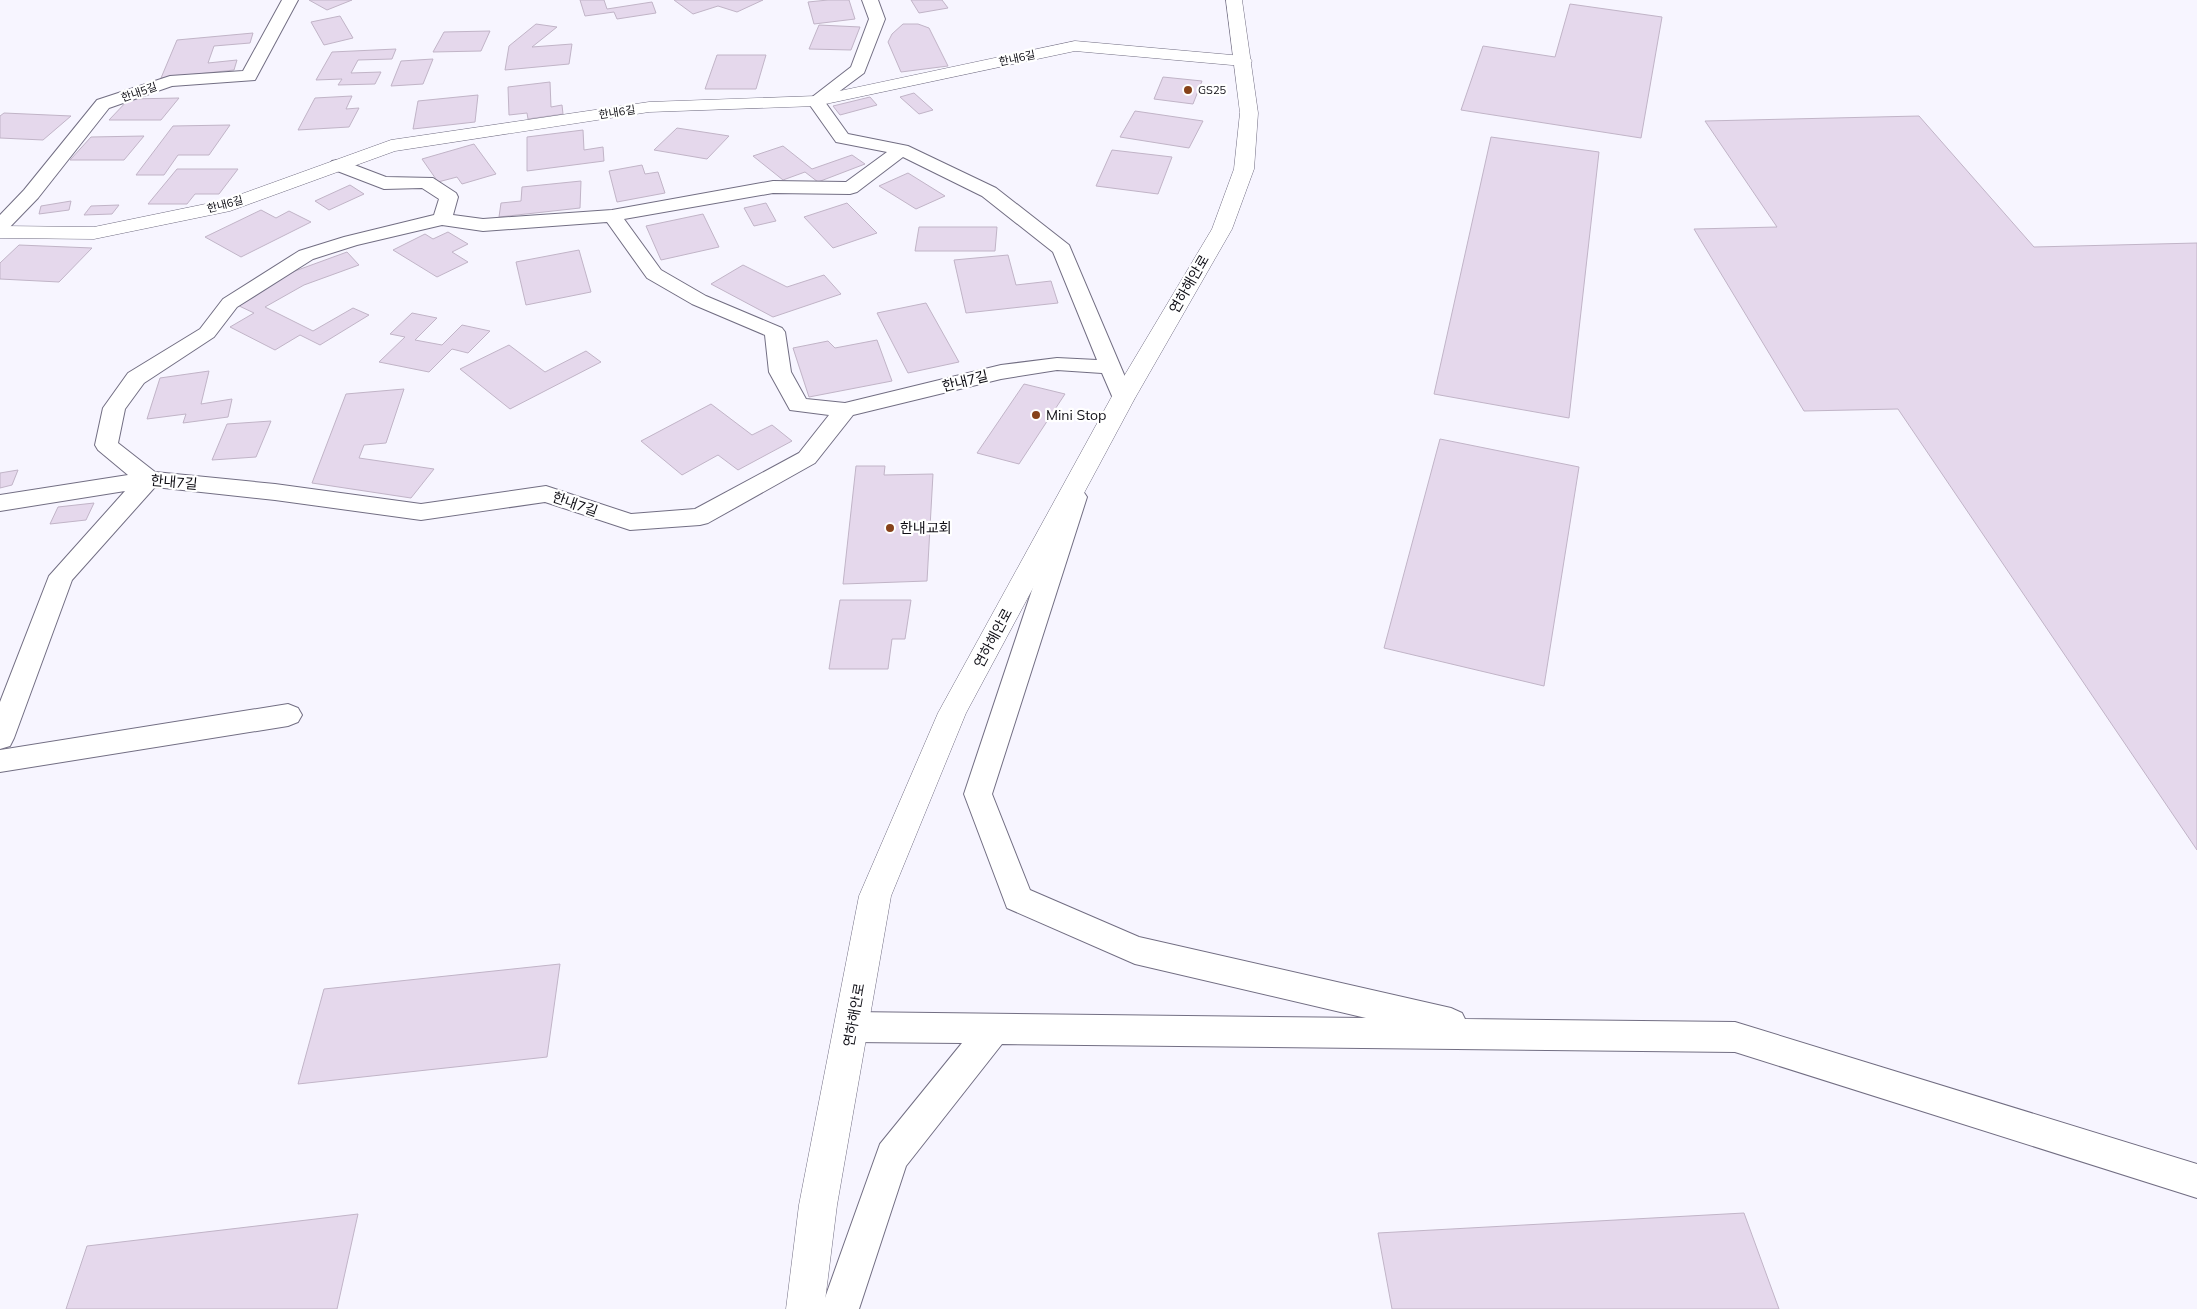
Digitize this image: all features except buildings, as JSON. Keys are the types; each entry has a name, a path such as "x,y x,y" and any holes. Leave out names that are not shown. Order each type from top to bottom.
{"street":[{"name":"연하해안로","path":"805,1309 818,1205 875,896 952,713 1122,398 1222,229 1244,169 1249,113 1234,0"},
{"name":"한내6길","path":"0,232 94,233 230,205 391,146 650,107 816,101 1075,46 1243,61"}],"lane":[{"name":"한내5길","path":"0,226 31,194 104,104 170,81 249,76 290,0"},
{"path":"870,0 876,19 858,69 816,101 842,138 902,150 988,192 1062,249 1122,398"},
{"path":"0,738 61,576 149,479 106,445 114,408 136,378 207,332 230,302 306,255 351,241 442,219 483,226 612,216 773,187 850,188 902,150"},
{"path":"338,165 384,183 426,182 449,197 442,219"},
{"path":"612,216 654,274 699,300 775,332 780,372 798,406 845,410"},
{"name":"한내7길","path":"0,503 149,479 275,492 421,512 546,494 630,522 700,517 807,458 845,410 1001,372 1057,364 1109,366"},
{"path":"1083,471 978,794 1018,899 1135,950 1500,1034"},
{"path":"0,760 288,715"},
{"path":"852,1027 1735,1036 2197,1181"},
{"path":"840,1309 892,1156 994,1029"}],"place":[{"name":"GS25","path":"1188,90"},
{"name":"Mini Stop","path":"1036,415"},
{"name":"한내교회","path":"890,528"}]}
